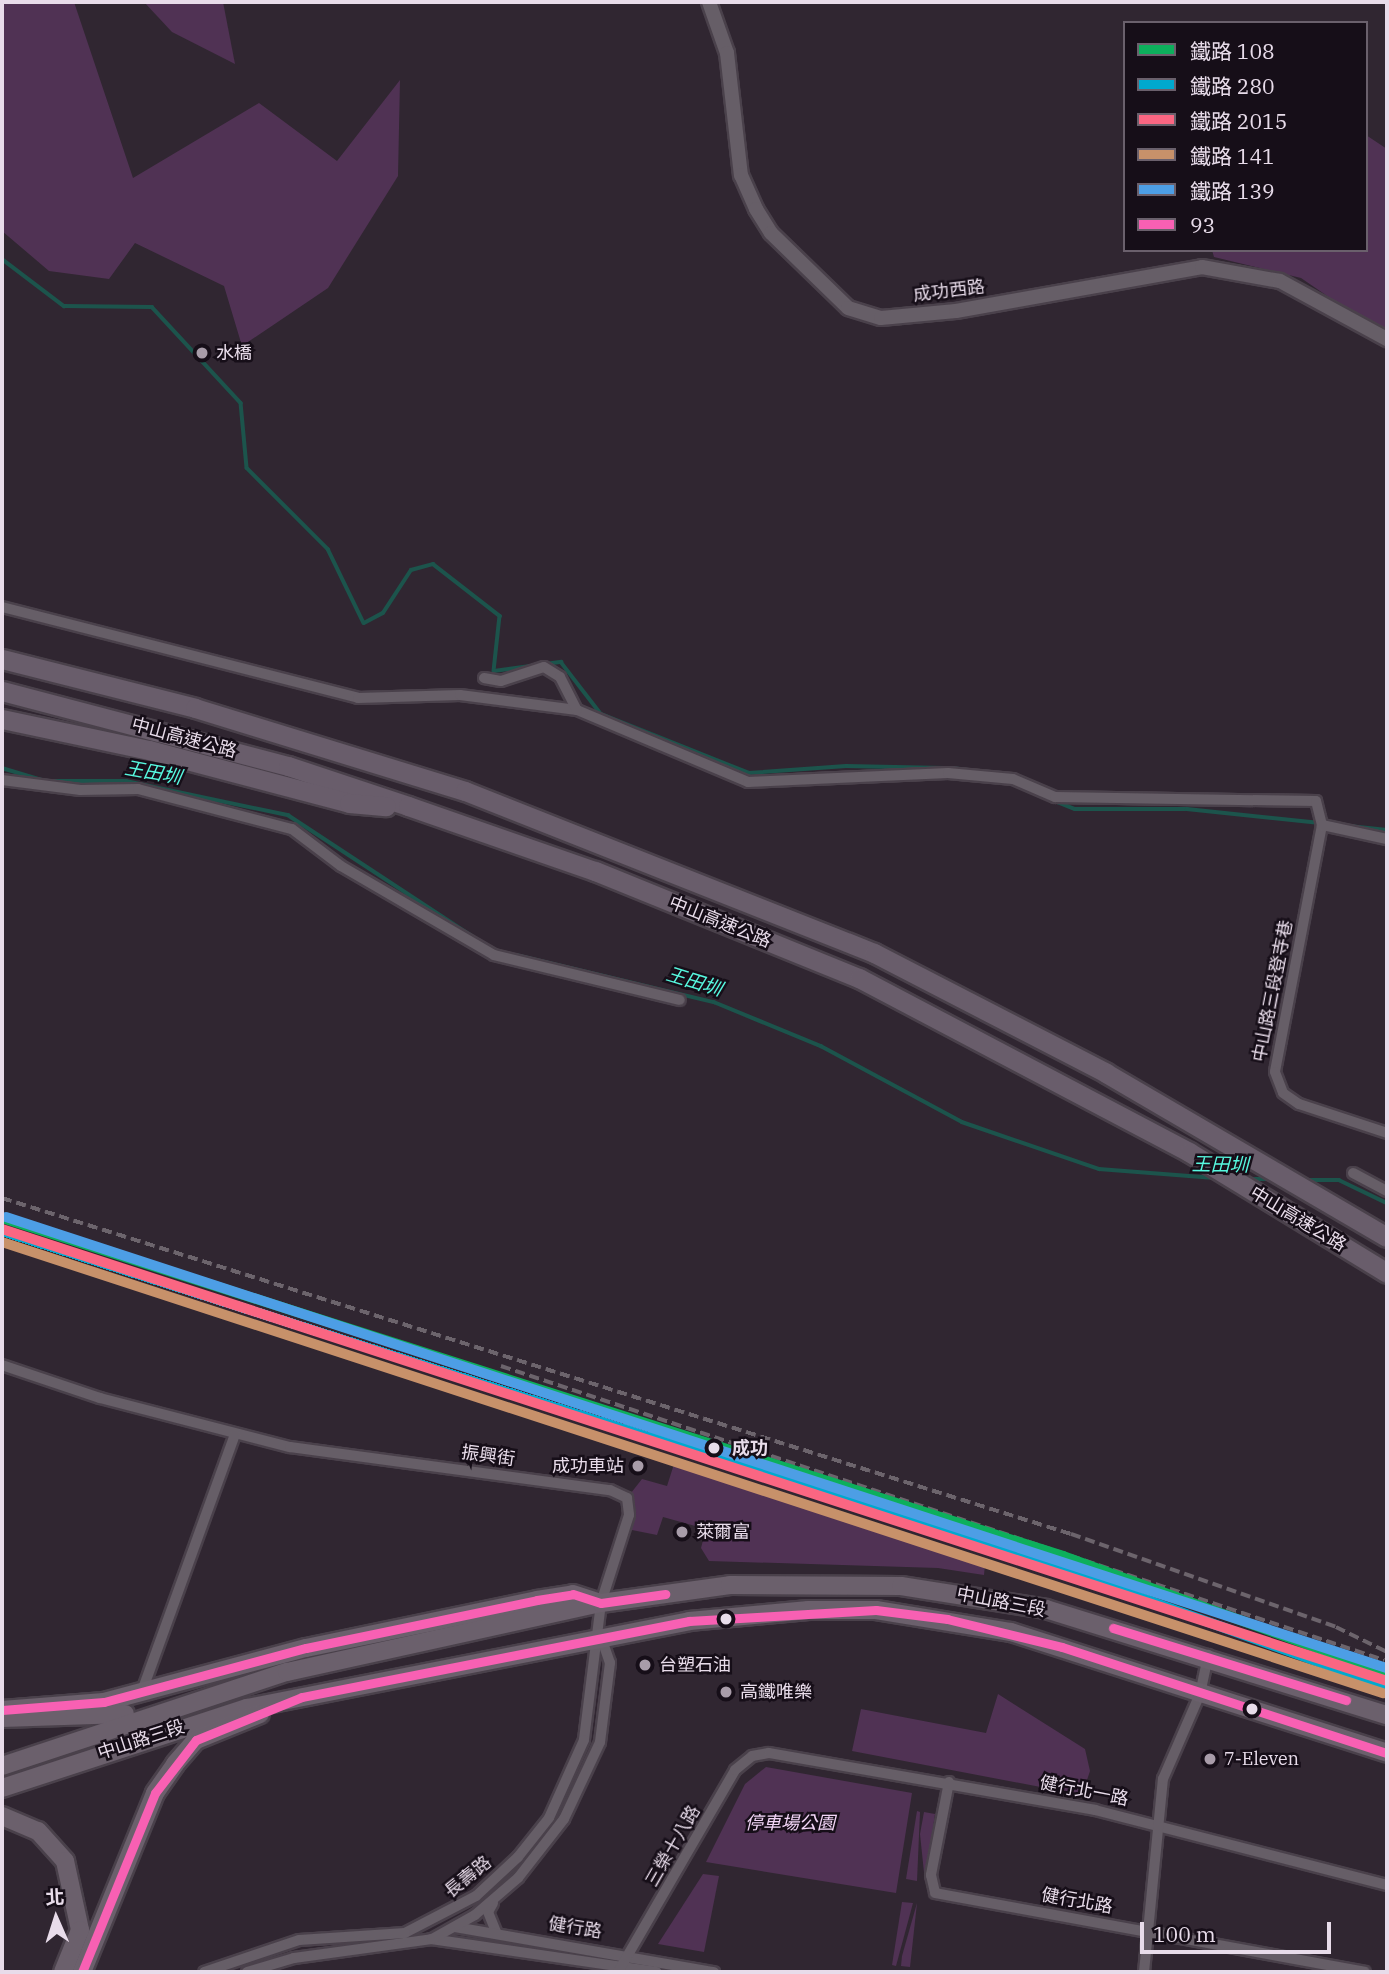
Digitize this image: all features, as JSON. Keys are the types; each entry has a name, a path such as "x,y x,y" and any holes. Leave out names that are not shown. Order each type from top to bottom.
{"highway":[{"path":"2,651 57,669"},
{"name":"中山高速公路","path":"2,659 57,669 453,787 626,851 874,953 1219,1136 1387,1237"},
{"name":"中山高速公路","path":"2,691 262,759 408,806 595,871 859,978 1189,1152 1387,1273"},
{"path":"2,719 348,803 408,806"}],"main road":[{"name":"中山路三段","path":"2,1766 177,1705 287,1672 601,1603 730,1585 901,1586 1046,1609 1208,1655 1387,1715"},
{"name":"中山路三段","path":"2,1710 141,1694 306,1648 573,1594 601,1603"},
{"name":"中山路三段","path":"2,1788 146,1736 302,1697 689,1621 876,1610 1011,1632 1387,1752"},
{"path":"82,1972 155,1793 175,1764 195,1740 302,1697"},
{"path":"2,1718 98,1719 177,1705"},
{"path":"2,1816 38,1830 65,1861 80,1930 64,1972"}],"street":[{"name":"成功西路","path":"709,2 727,53 741,175 756,209 771,233 848,308 881,318 956,311 1202,267 1280,281 1387,339"},
{"path":"2,607 358,698 460,695 577,710 748,782 948,773 1013,779 1055,797 1316,800 1322,820 1341,834 1387,839"},
{"path":"484,678 501,681 544,667 560,677 577,710"},
{"path":"2,780 80,790 138,789 292,829 341,866 494,955 680,1000"},
{"name":"中山路三段登寺巷","path":"1322,820 1275,1072 1283,1093 1299,1104 1387,1133"},
{"path":"1353,1173 1387,1191"},
{"name":"振興街","path":"2,1365 235,1434 290,1447 620,1493 629,1515 601,1603"},
{"path":"141,1694 235,1434"},
{"name":"長壽路","path":"204,1972 299,1940 405,1933 476,1896 548,1818 584,1740 601,1637 601,1603"},
{"name":"長壽路","path":"247,1972 295,1958 432,1939 456,1927 495,1897 540,1853 586,1779 608,1695 610,1663 601,1637"},
{"path":"1144,1972 1155,1823 1163,1779 1200,1694 1208,1655"},
{"name":"健行北一路","path":"769,1753 949,1782 1155,1823 1387,1885"},
{"name":"三榮十八路","path":"620,1969 626,1954 682,1870 735,1770 752,1756 769,1753"},
{"name":"健行北路","path":"949,1782 931,1875 935,1893 1365,1972"},
{"path":"495,1897 488,1912 496,1932"},
{"name":"健行路","path":"430,1922 626,1954 715,1972"},
{"name":"健行路","path":"405,1933 620,1969 657,1972"}],"green space":[{"path":"2,2 74,2 133,178 259,103 337,161 400,80 398,176 328,288 242,346 224,286 135,243 109,279 49,271 2,231"},
{"path":"144,2 223,2 235,64 172,32"},
{"path":"1368,136 1387,149 1387,337 1301,278 1214,257 1213,252 1368,252"},
{"path":"675,1461 985,1564 984,1575 938,1568 709,1561 701,1548 706,1529 663,1517 657,1535 622,1528 627,1498 642,1479 667,1486"},
{"path":"998,1694 1085,1749 1090,1771 1082,1795 852,1751 861,1709 986,1733"},
{"name":"停車場公園","path":"766,1767 912,1793 896,1893 706,1862 745,1784"},
{"path":"917,1811 920,1812 917,1881 906,1879"},
{"path":"924,1812 935,1814 925,1882 920,1834"},
{"path":"703,1874 719,1876 704,1952 658,1944"},
{"path":"902,1902 913,1903 896,1966 892,1965"},
{"path":"917,1903 910,1967 901,1966 902,1956"}],"waterway":[{"path":"2,259 64,306 152,307 241,403 247,468 328,549 364,623 383,613 411,570 433,564 500,616 494,671 561,662 601,714 749,773 846,766 944,768"},
{"name":"王田圳","path":"2,768 42,780"},
{"path":"952,768 992,773"},
{"name":"王田圳","path":"50,781 126,781 288,815 477,939"},
{"path":"1008,782 1075,809 1187,809 1387,830"},
{"name":"王田圳","path":"516,955 714,1002 821,1046 962,1122 1099,1169 1215,1178"},
{"name":"王田圳","path":"1248,1179 1271,1179"},
{"name":"王田圳","path":"1304,1180 1339,1180 1387,1203"}],"railway":[{"path":"2,1198 1071,1534 1336,1627 1387,1652"},
{"path":"501,1366 1384,1660"}],"rail line":[{"name":"139","path":"6,1217 1387,1668"},
{"name":"108","path":"2,1218 1063,1556 1387,1673"},
{"name":"2015","path":"2,1229 1387,1681"},
{"name":"280","path":"2,1231 1059,1568 1383,1685"},
{"name":"141","path":"2,1242 1383,1693"}],"transit line":[{"name":"93","path":"2,1710 104,1702 306,1648 537,1600 573,1594 601,1603 665,1594"},
{"name":"93","path":"82,1972 155,1793 196,1740 302,1697 689,1621 876,1610 947,1619 1062,1647 1387,1753"},
{"name":"93","path":"1113,1628 1346,1700"}],"place":[{"name":"水橋","path":"202,353"},
{"name":"成功","path":"714,1448"},
{"name":"成功車站","path":"638,1466"},
{"name":"萊爾富","path":"682,1532"},
{"name":"台塑石油","path":"645,1665"},
{"name":"高鐵唯樂","path":"726,1692"},
{"name":"7-Eleven","path":"1210,1759"}]}
